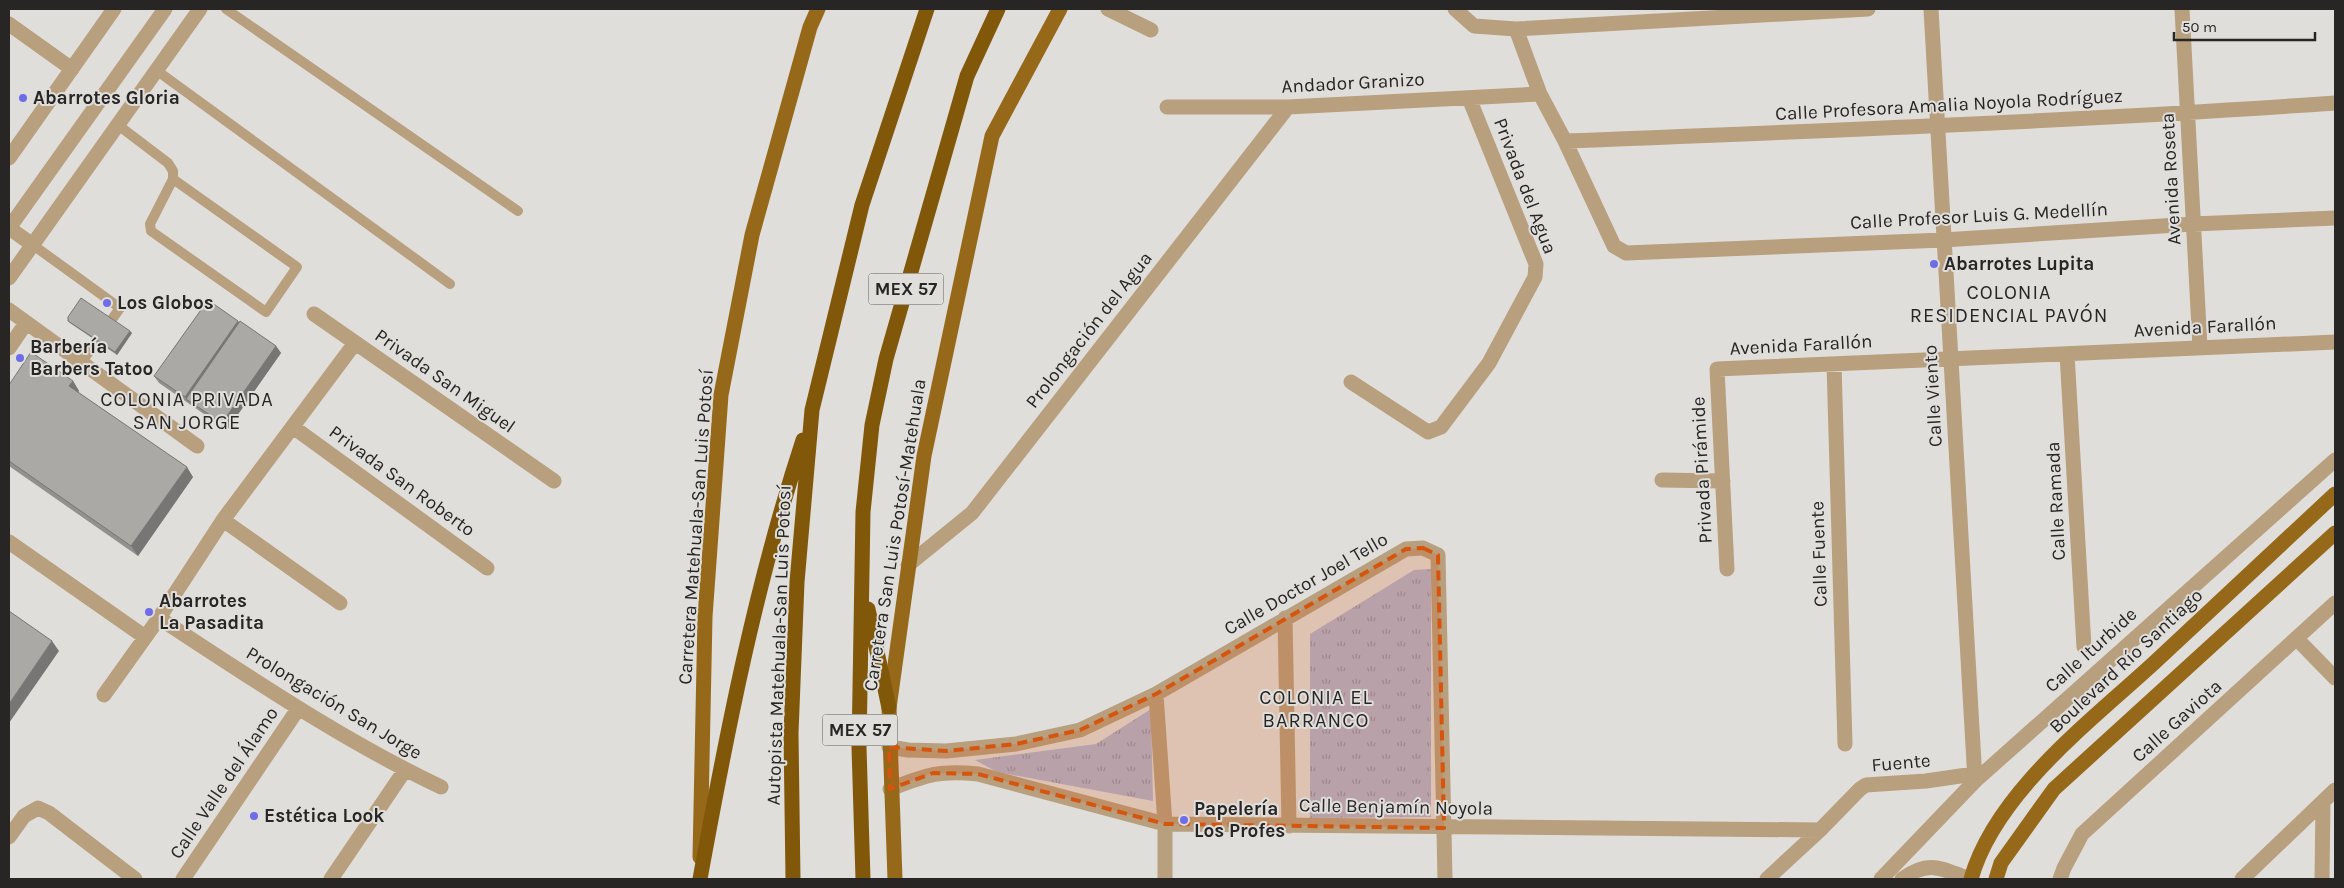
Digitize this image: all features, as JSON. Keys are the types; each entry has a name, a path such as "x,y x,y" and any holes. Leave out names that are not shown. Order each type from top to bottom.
{"highway":[{"name":"Autopista Matehuala-San Luis Potosí","path":"793,879 791,733 797,582 812,410 862,205 928,9"},
{"name":"MEX 57","path":"863,879 860,747 863,512 872,425 886,359 967,76 998,9"},
{"path":"699,879 756,602 787,488 812,410"},
{"path":"862,581 888,708"}],"main road":[{"name":"Carretera Matehuala-San Luis Potosí","path":"699,879 705,617 721,395 752,235 810,27 818,9"},
{"name":"Carretera San Luis Potosí-Matehuala","path":"895,879 888,708 924,456 992,136 1060,9"},
{"name":"Boulevard Río Santiago","path":"1970,879 1981,851 1998,822 2043,765 2335,494"},
{"path":"1996,879 2001,863 2054,789 2335,533"}],"street":[{"path":"9,158 114,9"},
{"path":"33,244 9,228 166,9"},
{"path":"9,278 200,9"},
{"path":"1108,9 1151,30"},
{"path":"1455,9 1474,26 1516,29 1868,9"},
{"name":"Calle Viento","path":"1931,9 1974,777"},
{"name":"Avenida Roseta","path":"2182,9 2200,347"},
{"path":"9,24 72,69"},
{"path":"1516,29 1540,94 1565,141"},
{"name":"Andador Granizo","path":"1167,107 1288,107 1540,94"},
{"name":"Privada del Agua","path":"1351,382 1428,432 1441,428 1488,363 1535,277 1536,264 1468,98"},
{"name":"Calle Profesora Amalia Noyola Rodríguez","path":"1565,141 1937,127 2188,113 2335,102"},
{"name":"Prolongación del Agua","path":"908,565 972,513 1288,107"},
{"name":"Calle Profesor Luis G. Medellín","path":"1565,141 1614,246 1626,253 1943,240 2193,224 2335,218"},
{"path":"9,310 197,446"},
{"name":"Privada San Miguel","path":"314,314 554,481"},
{"path":"9,348 26,323"},
{"name":"Avenida Farallón","path":"1717,369 2335,342"},
{"path":"104,695 159,618 223,520 355,343"},
{"name":"Calle Ramada","path":"2067,354 2084,647"},
{"name":"Calle Fuente","path":"1834,364 1845,744"},
{"name":"Privada Pirámide","path":"1717,369 1727,569"},
{"name":"Privada San Roberto","path":"293,426 487,568"},
{"name":"Calle Iturbide","path":"1881,879 1974,777 2335,460"},
{"path":"1662,480 1722,481"},
{"path":"223,520 340,603"},
{"path":"9,542 145,637"},
{"name":"Calle Doctor Joel Tello","path":"889,747 927,752 1016,744 1080,730 1156,694 1406,549 1423,548 1438,555 1445,879"},
{"name":"Calle Gaviota","path":"2060,879 2082,834 2335,603"},
{"name":"Prolongación San Jorge","path":"159,618 298,709 405,770 441,787"},
{"path":"1285,618 1289,826"},
{"path":"2297,639 2335,678"},
{"path":"1156,694 1165,824 1165,879"},
{"name":"Calle Valle del Álamo","path":"183,879 298,709"},
{"path":"331,879 405,770"},
{"name":"Calle Benjamín Noyola","path":"890,789 933,773 978,774 1165,824 1820,830"},
{"name":"Fuente","path":"1767,879 1866,785 1974,777"},
{"path":"2242,879 2335,790"},
{"path":"2322,879 2324,802"},
{"path":"9,837 24,816 38,808 49,813 135,879"},
{"path":"1902,879 1917,868 1930,867 1970,879"}],"lane":[{"path":"226,9 518,212"},
{"path":"156,70 450,284"},
{"path":"118,124 168,163 173,171 173,179 150,224 152,232 266,312 297,267 173,179"},
{"path":"33,244 120,308 81,363"}],"highlighted area":[{"path":"1423,548 1438,555 1444,828 1165,824 978,774 933,773 890,789 889,747 946,751 1016,744 1080,730 1156,694 1406,549"}],"green space":[{"path":"1431,569 1431,817 1310,818 1310,634 1414,570"},
{"path":"1151,709 1153,801 997,772 975,760 1096,744"}],"building":[{"path":"81,298 130,331 115,352 68,321 68,317"},
{"path":"208,300 238,321 185,397 154,376"},
{"path":"240,321 276,346 222,423 186,399"},
{"path":"31,352 73,381 69,386 187,467 131,546 9,461 9,385"},
{"path":"9,611 52,641 9,704"}],"place":[{"name":"Abarrotes Gloria","path":"23,98"},
{"name":"Abarrotes Lupita","path":"1934,264"},
{"name":"Los Globos","path":"107,303"},
{"name":"Barbería Barbers Tatoo","path":"20,358"},
{"name":"Abarrotes La Pasadita","path":"149,612"},
{"name":"Estética Look","path":"254,816"},
{"name":"Papelería Los Profes","path":"1184,820"}],"district":[{"name":"COLONIA RESIDENCIAL PAVÓN","path":"2009,304"},
{"name":"COLONIA PRIVADA SAN JORGE","path":"187,410"},
{"name":"COLONIA EL BARRANCO","path":"1316,708"}]}
